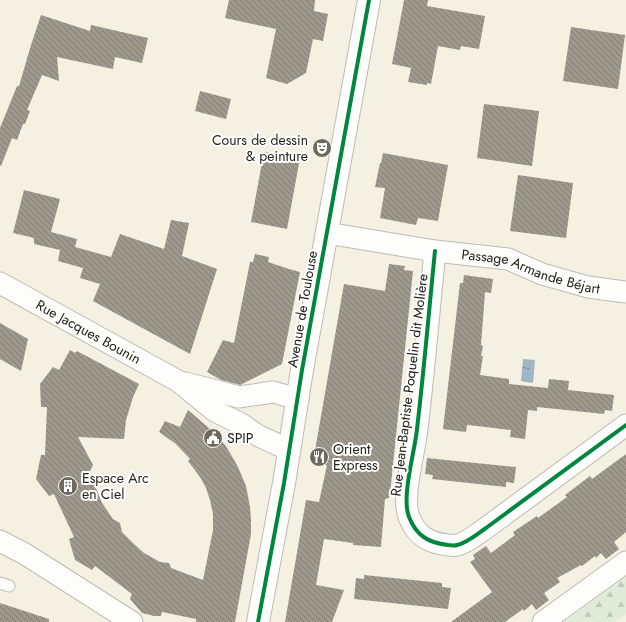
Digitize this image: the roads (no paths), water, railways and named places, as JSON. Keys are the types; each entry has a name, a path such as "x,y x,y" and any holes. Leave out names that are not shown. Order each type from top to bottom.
{"main road":[{"name":"Avenue de Toulouse","path":"258,622 369,0"}],"street":[{"path":"327,234 435,251"},
{"name":"Passage Armande Béjart","path":"435,251 508,259 542,274 588,287 626,292"},
{"name":"Rue Jean-Baptiste Poquelin dit Molière","path":"435,251 417,431 406,506 416,530 425,539 438,544 457,545 466,541 486,528 626,425"},
{"name":"Rue Jacques Bounin","path":"0,283 178,380 215,411 243,425 257,435 289,450"},
{"name":"Rue Jacques Bounin","path":"178,380 239,397 273,392 298,399"},
{"path":"243,425 242,414 252,396"},
{"path":"0,541 25,554 132,622"},
{"path":"543,622 626,562"}],"water":[{"path":"523,359 535,360 533,383 521,381"}],"place":[{"name":"Cours de dessin & peinture","path":"322,148"},
{"name":"SPIP","path":"213,438"},
{"name":"Orient Express","path":"319,457"},
{"name":"Espace Arc en Ciel","path":"68,486"}]}
